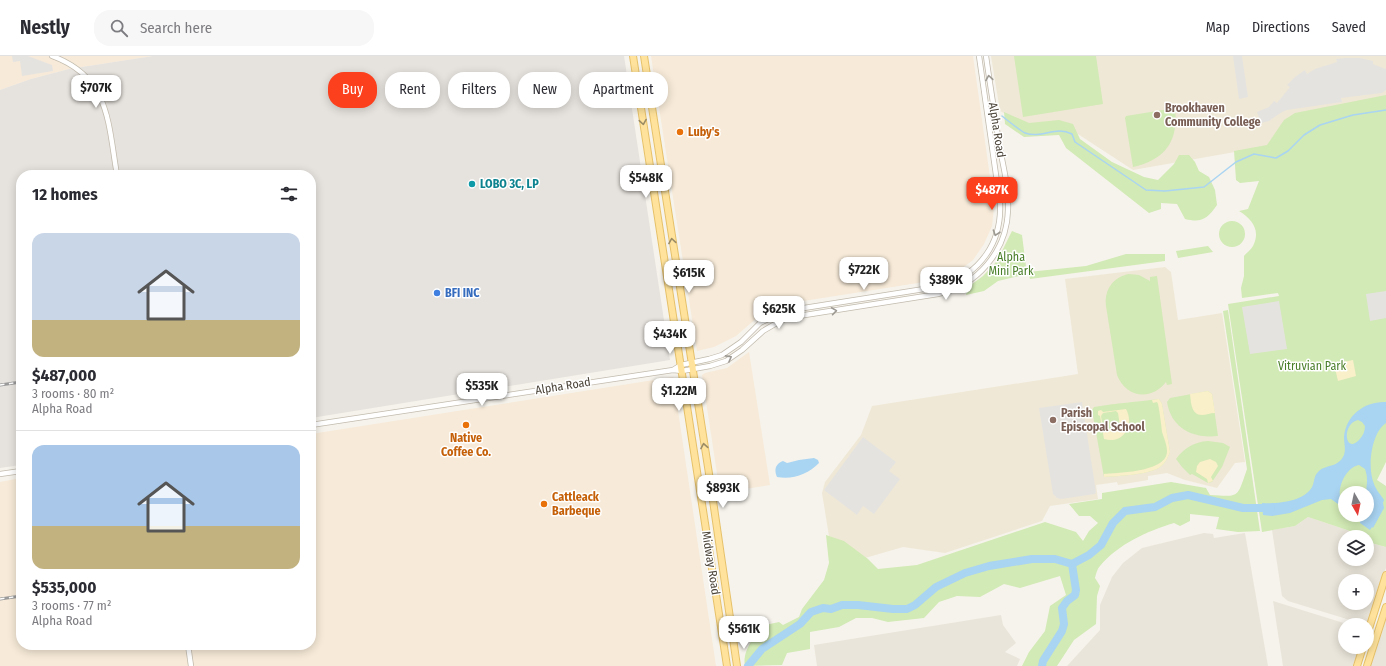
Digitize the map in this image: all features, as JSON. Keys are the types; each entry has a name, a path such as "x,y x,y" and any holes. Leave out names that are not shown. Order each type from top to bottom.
{"main road":[{"name":"Midway Road","path":"633,56 727,666"},
{"name":"Midway Road","path":"644,56 691,366 710,480 736,664"},
{"path":"699,482 710,480"},
{"path":"1372,618 1386,575"},
{"path":"1367,666 1386,607"},
{"path":"1357,666 1361,654"}],"street":[{"path":"52,56 63,60 76,68 85,75 97,90 109,123 116,170"},
{"name":"Alpha Road","path":"316,424 691,366 722,355 741,342 760,323 785,311 936,287 954,282 975,268 981,261 992,244 999,226 1001,214 979,56"},
{"name":"Alpha Road","path":"691,366 710,366 726,360 742,350 763,331 786,318 938,294 954,290 979,274 993,259 1004,237 1008,204 986,56"},
{"path":"992,244 998,249"},
{"path":"954,290 955,285 971,274 975,268"},
{"path":"785,311 786,318"},
{"path":"0,474 16,472"},
{"path":"189,650 192,666"}],"shaded area":[{"path":"0,56 153,56 69,69 31,79 0,90"},
{"path":"12,56 28,56 52,65 53,71 22,76 20,61 13,62"},
{"path":"153,56 624,56 626,72 579,72 579,108 632,108 670,360 316,417 316,170 16,170 16,466 0,468 0,90 31,79 69,69"},
{"path":"651,56 973,56 994,206 992,226 984,244 973,260 957,272 937,280 778,305 759,316 736,336 714,347 697,351 659,108 668,108 668,72 653,72"},
{"name":"Brookhaven Community College","path":"991,56 1386,56 1386,98 1269,146 1133,170 1061,123 1029,126 1000,111"},
{"path":"1233,56 1242,56 1248,97 1239,99"},
{"path":"1360,58 1373,61 1373,64 1385,69 1386,68 1386,90 1382,93 1341,98 1342,102 1287,110 1269,121 1261,123 1257,112 1269,107 1274,101 1277,103 1290,87 1287,85 1295,77 1305,70 1307,74 1315,69 1337,62 1336,59"},
{"name":"Parish Episcopal School","path":"1165,267 1171,272 1178,320 1222,313 1245,462 1235,463 1217,488 1185,480 1167,473 1148,476 1148,480 1118,485 1117,482 1096,485 1098,499 1050,506 1042,521 945,553 903,547 834,567 822,493 825,482 861,435 872,406 1078,374 1065,279"},
{"path":"1386,291 1386,318 1370,321 1366,294"},
{"path":"1279,301 1287,349 1250,354 1242,307"},
{"path":"749,352 770,485 720,493 702,375 727,368"},
{"path":"673,377 716,666 0,666 0,482 16,479 16,650 316,650 316,433"},
{"path":"1082,402 1096,492 1095,494 1061,499 1057,498 1053,494 1039,408"},
{"path":"863,437 896,462 889,471 900,479 874,514 863,506 857,515 824,490"},
{"path":"1308,517 1347,530 1338,530 1338,566 1374,566 1374,544 1386,547 1386,568 1374,605 1374,574 1338,574 1338,610 1373,610 1370,618 1343,618 1288,601 1282,596 1272,530 1295,526"},
{"path":"1204,533 1213,534 1214,538 1245,533 1268,666 1067,666 1100,630 1100,605 1112,577 1123,563 1142,548"},
{"path":"1273,601 1338,621 1338,654 1359,654 1356,666 1283,666"},
{"path":"1001,615 1003,625 1016,643 1005,652 1020,659 1017,666 817,666 814,645"},
{"path":"1386,615 1386,666 1370,666"}],"green space":[{"path":"1014,56 1096,56 1103,104 1023,117"},
{"name":"Vitruvian Park","path":"1386,95 1386,462 1377,480 1386,486 1386,547 1374,544 1374,530 1347,530 1308,517 1295,526 1262,532 1228,304 1279,296 1278,293 1242,298 1241,288 1244,276 1244,256 1253,246 1256,230 1251,221 1239,211 1248,209 1259,181 1240,183 1236,180 1234,151 1267,145 1284,120 1295,113"},
{"path":"1175,108 1175,130 1168,147 1154,159 1133,167 1125,118 1126,116"},
{"path":"1004,112 1029,123 1059,120 1073,124 1080,139 1112,162 1144,177 1158,180 1174,164 1179,155 1189,155 1195,162 1199,171 1209,177 1215,190 1217,205 1207,217 1200,220 1185,219 1177,204 1161,203 1161,209 1149,213 1066,148 1059,135 1024,137 1005,124"},
{"path":"1232,221 1242,224 1245,234 1242,244 1232,247 1222,244 1219,234 1222,224"},
{"name":"Alpha Mini Park","path":"1012,231 1022,235 1027,274 998,281 984,291 966,295 968,287 983,276 997,261"},
{"path":"1208,246 1213,252 1178,258 1176,251"},
{"path":"1126,254 1165,254 1165,261 1030,279 1028,272 1086,266"},
{"path":"1129,274 1139,275 1150,281 1150,277 1157,276 1172,384 1167,385 1166,382 1160,388 1146,394 1139,394 1126,388 1121,383 1117,375 1106,306 1106,295 1111,285 1118,278"},
{"path":"1228,310 1260,531 1238,532 1216,529 1219,517 1190,514 1190,521 1180,526 1174,523 1164,526 1144,534 1124,545 1107,558 1099,567 1097,572 1095,578 1100,586 1097,596 1096,624 1074,640 1057,666 1022,666 1029,652 1045,631 1050,606 1066,595 1060,576 1020,588 1004,584 980,597 957,596 939,602 924,618 888,622 872,618 856,618 839,627 810,632 810,649 787,653 782,665 745,666 746,653 752,640 748,629 779,622 783,625 799,617 802,609 824,580 829,563 826,535 844,541 868,559 878,569 917,565 1045,522 1076,532 1083,541 1089,531 1098,523 1090,516 1079,516 1069,504 1102,499 1102,493 1171,482 1206,488 1210,495 1227,496 1236,494 1241,486 1247,469 1223,311"},
{"path":"1208,391 1212,394 1218,436 1200,436 1185,430 1173,419 1167,402 1170,398"},
{"path":"1159,399 1162,404 1170,452 1165,462 1162,466 1149,472 1133,475 1104,477 1092,410 1094,407"},
{"path":"1208,441 1223,443 1230,447 1222,467 1212,482 1208,483 1192,474 1190,475 1176,459 1190,446"}],"sand":[{"path":"1353,360 1356,376 1338,381 1334,364"},
{"path":"1208,391 1212,394 1215,413 1204,415 1198,414 1192,408 1190,394"},
{"path":"1159,399 1162,404 1170,452 1165,462 1162,466 1149,472 1133,475 1104,477 1104,474 1130,472 1151,467 1160,463 1165,458 1167,449 1162,432 1158,404 1157,402 1153,403 1152,400"},
{"path":"1126,409 1129,421 1126,432 1122,436 1111,440 1104,439 1100,416 1098,415 1098,411 1101,410 1103,412","holes":["1116,411 1118,413 1120,426 1118,429 1105,430 1103,428 1101,416 1103,413"]},
{"path":"1210,459 1216,462 1218,466 1211,477 1213,481 1208,483 1207,479 1196,472 1197,466 1200,462"}],"water":[{"path":"1386,402 1386,423 1377,434 1371,460 1372,477 1377,490 1384,500 1384,508 1373,528 1372,527 1370,530 1360,523 1374,522 1374,486 1367,486 1367,475 1365,469 1359,465 1355,466 1347,473 1340,486 1338,486 1338,504 1331,499 1322,500 1290,513 1272,516 1263,515 1262,503 1289,501 1303,496 1312,487 1317,473 1322,469 1336,464 1342,459 1345,448 1344,437 1348,422 1358,411 1371,404","holes":["1358,420 1365,426 1363,435 1354,444 1351,444 1347,437 1349,427"]},
{"path":"814,458 818,460 819,463 805,473 789,478 777,477 776,468 780,462 783,461 787,463"}],"waterway":[{"path":"1002,116 1025,133 1038,134 1060,131 1072,134 1075,142 1146,190 1165,191 1204,187 1236,162 1254,154 1276,158 1288,151 1304,135 1320,125 1353,115 1386,110"},
{"path":"748,666 762,649 800,624 811,612 823,608 831,609 842,605 858,605 907,609 915,605 936,587 965,573 989,566 1032,559 1055,559 1072,564 1089,555 1101,545 1113,523 1125,511 1155,507 1172,498 1188,495 1243,508 1271,508"},
{"path":"1042,666 1043,661 1062,631 1064,624 1062,608 1067,601 1075,595 1076,590 1072,564"}],"railway":[{"path":"0,385 16,383"},
{"path":"0,599 16,597"}],"place":[{"name":"Brookhaven Community College","path":"1157,115"},
{"name":"Luby's","path":"680,132"},
{"name":"LOBO 3C, LP","path":"472,184"},
{"name":"BFI INC","path":"437,293"},
{"name":"Parish Episcopal School","path":"1053,420"},
{"name":"Native Coffee Co.","path":"466,425"},
{"name":"Cattleack Barbeque","path":"544,504"}]}
